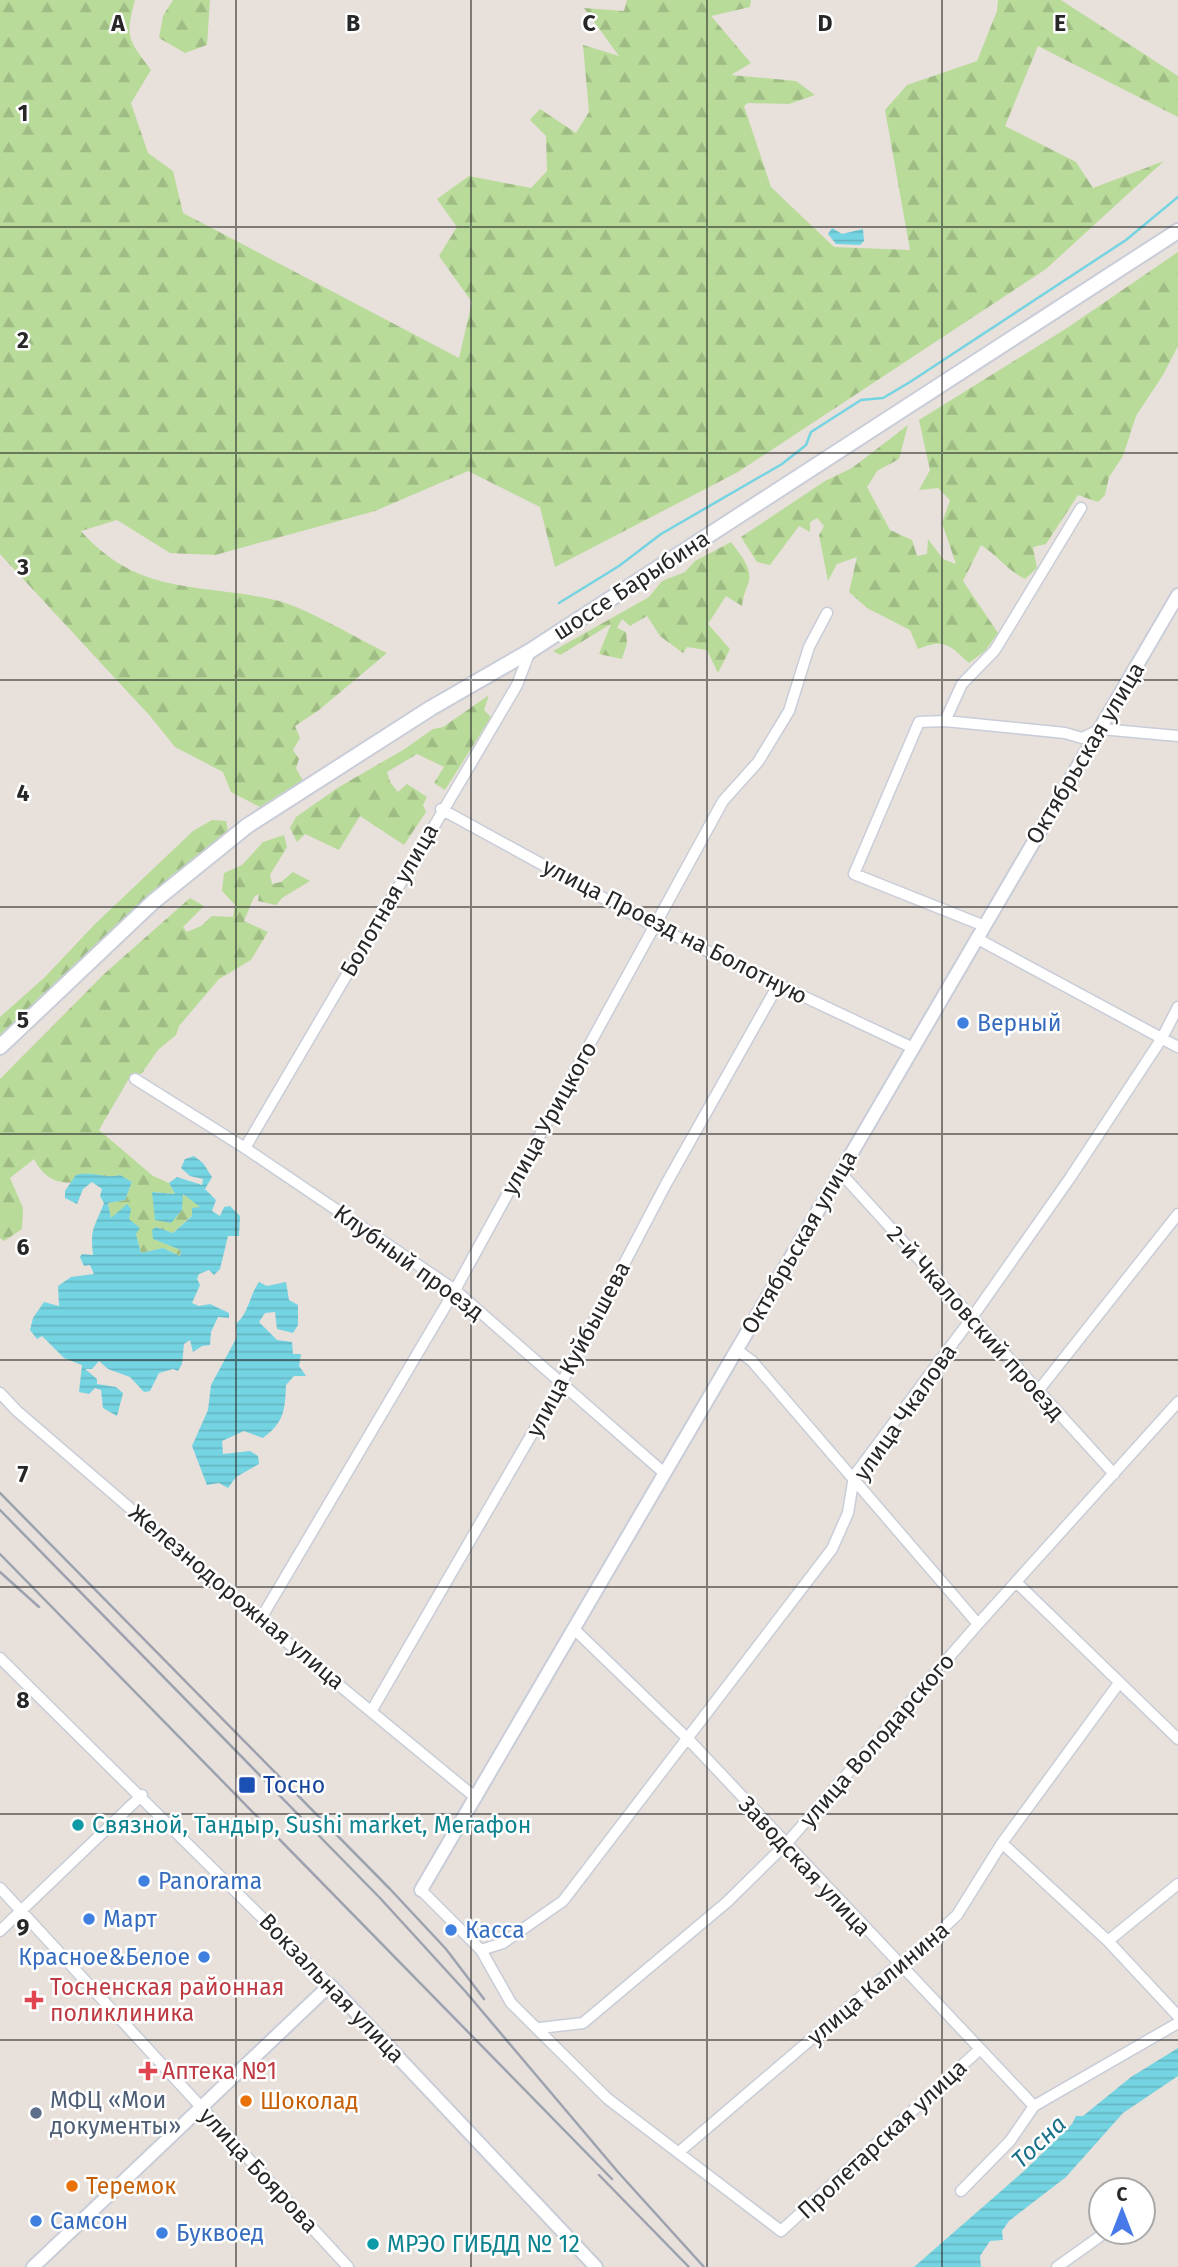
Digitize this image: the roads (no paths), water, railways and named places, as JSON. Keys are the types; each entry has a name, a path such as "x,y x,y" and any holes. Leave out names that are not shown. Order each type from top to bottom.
{"main road":[{"name":"шоссе Барыбина","path":"0,1047 153,902 247,827 431,708 530,651 1178,231"}],"street":[{"path":"945,721 962,684 995,650 1081,508"},
{"name":"Октябрьская улица","path":"421,1890 982,925 1101,729 1178,595"},
{"name":"улица Урицкого","path":"260,1620 455,1290 723,801 758,762 789,711 809,647 827,613"},
{"name":"Болотная улица","path":"244,1148 517,685 530,651"},
{"path":"982,925 854,874 919,722 945,721 1065,733 1082,738 1101,729 1178,736"},
{"name":"улица Проезд на Болотную","path":"442,809 656,927 911,1047"},
{"path":"975,938 1178,1047"},
{"name":"улица Куйбышева","path":"372,1710 562,1382 666,1184 778,985"},
{"name":"улица Чкалова","path":"481,1950 503,1942 563,1901 689,1740 832,1549 848,1513 854,1476 971,1319 1162,1038 1178,1007"},
{"name":"Клубный проезд","path":"135,1079 244,1148 455,1290 663,1472"},
{"name":"2-й Чкаловский проезд","path":"839,1171 1114,1474"},
{"path":"1038,1391 1178,1214"},
{"path":"737,1350 752,1361 854,1476 978,1624"},
{"name":"Железнодорожная улица","path":"0,1392 17,1411 260,1620 476,1798"},
{"name":"улица Володарского","path":"540,2028 583,2023 727,1902 786,1844 978,1624 1176,1408"},
{"path":"1016,1582 1178,1739"},
{"name":"Заводская улица","path":"573,1629 689,1740 898,1965 1034,2106"},
{"name":"Вокзальная улица","path":"0,1658 142,1795 330,1985 596,2267"},
{"name":"улица Калинина","path":"679,2152 898,1965 924,1946 957,1915 1002,1843 1119,1683"},
{"path":"0,1931 142,1795"},
{"path":"1002,1843 1108,1941 1178,2016"},
{"path":"1108,1941 1178,1884"},
{"name":"улица Боярова","path":"0,1888 348,2267"},
{"name":"Пролетарская улица","path":"421,1890 481,1950 511,2003 540,2028 608,2099 781,2231 980,2049"},
{"path":"33,2267 330,1985"},
{"path":"961,2191 1010,2141 1034,2106 1178,2023"},
{"path":"1057,2267 1087,2246"}],"water":[{"path":"832,228 842,234 863,229 864,241 860,245 836,244 828,234"},
{"path":"194,1156 203,1163 212,1177 205,1189 216,1200 212,1211 220,1216 224,1207 230,1206 240,1216 239,1236 228,1236 220,1269 214,1275 209,1270 199,1274 197,1279 200,1285 192,1303 199,1306 210,1304 229,1313 229,1318 218,1317 211,1332 210,1345 202,1346 193,1352 190,1340 184,1344 182,1364 178,1371 173,1369 159,1373 150,1391 144,1392 130,1377 108,1369 99,1361 92,1369 85,1369 97,1379 97,1384 116,1387 123,1393 117,1416 103,1408 101,1390 95,1388 89,1394 79,1392 82,1365 64,1358 42,1336 37,1339 30,1330 33,1318 44,1302 59,1306 58,1286 71,1277 94,1274 90,1265 84,1266 80,1257 82,1254 93,1255 95,1224 104,1203 100,1196 102,1189 92,1182 83,1189 77,1204 65,1198 65,1191 76,1175 120,1175 132,1182 125,1200 108,1203 111,1218 127,1204 131,1209 129,1219 140,1228 136,1234 141,1253 163,1248 180,1256 181,1250 153,1239 152,1230 156,1227 173,1233 192,1216 192,1208 200,1207 183,1194 182,1210 171,1223 155,1220 152,1192 175,1194 169,1183 177,1177 202,1185 203,1179 190,1176 181,1168 185,1159"},
{"path":"259,1282 267,1286 286,1282 289,1300 298,1305 298,1325 293,1333 277,1329 275,1312 265,1313 259,1322 277,1340 292,1342 293,1354 301,1354 299,1366 306,1376 294,1376 286,1385 282,1415 275,1427 263,1438 244,1431 222,1441 223,1454 250,1451 258,1456 259,1464 236,1477 228,1488 219,1483 207,1485 192,1446 208,1410 211,1385 237,1337 236,1324 244,1315"},
{"path":"1178,2048 1178,2076 1123,2113 1066,2177 1009,2221 1002,2231 1003,2240 990,2241 980,2256 981,2267 914,2267 1024,2171 1072,2124 1076,2116 1083,2116 1131,2077"}],"waterway":[{"path":"559,603 619,566 661,534 782,464 806,445 811,432 861,400 883,398 910,382 1126,240 1178,197"}],"railway":[{"path":"0,1493 390,1889 446,1949 484,1999"},
{"path":"0,1510 380,1898 465,1991 618,2172 704,2267"},
{"path":"0,1554 612,2179"},
{"path":"0,1572 39,1607"},
{"path":"599,2175 689,2267"}],"place":[{"name":"Верный","path":"963,1023"},
{"name":"Тосно","path":"247,1785"},
{"name":"Связной, Тандыр, Sushi market, Мегафон","path":"78,1825"},
{"name":"Panorama","path":"144,1881"},
{"name":"Март","path":"89,1919"},
{"name":"Касса","path":"451,1930"},
{"name":"Красное&Белое","path":"204,1957"},
{"name":"Тосненская районная поликлиника","path":"34,2000"},
{"name":"Аптека №1","path":"148,2071"},
{"name":"Шоколад","path":"246,2101"},
{"name":"МФЦ «Мои документы»","path":"36,2113"},
{"name":"Теремок","path":"72,2186"},
{"name":"Самсон","path":"36,2221"},
{"name":"Буквоед","path":"162,2233"},
{"name":"МРЭО ГИБДД № 12","path":"373,2244"}],"water label":[{"name":"Тосна","path":"1039,2142"}]}
